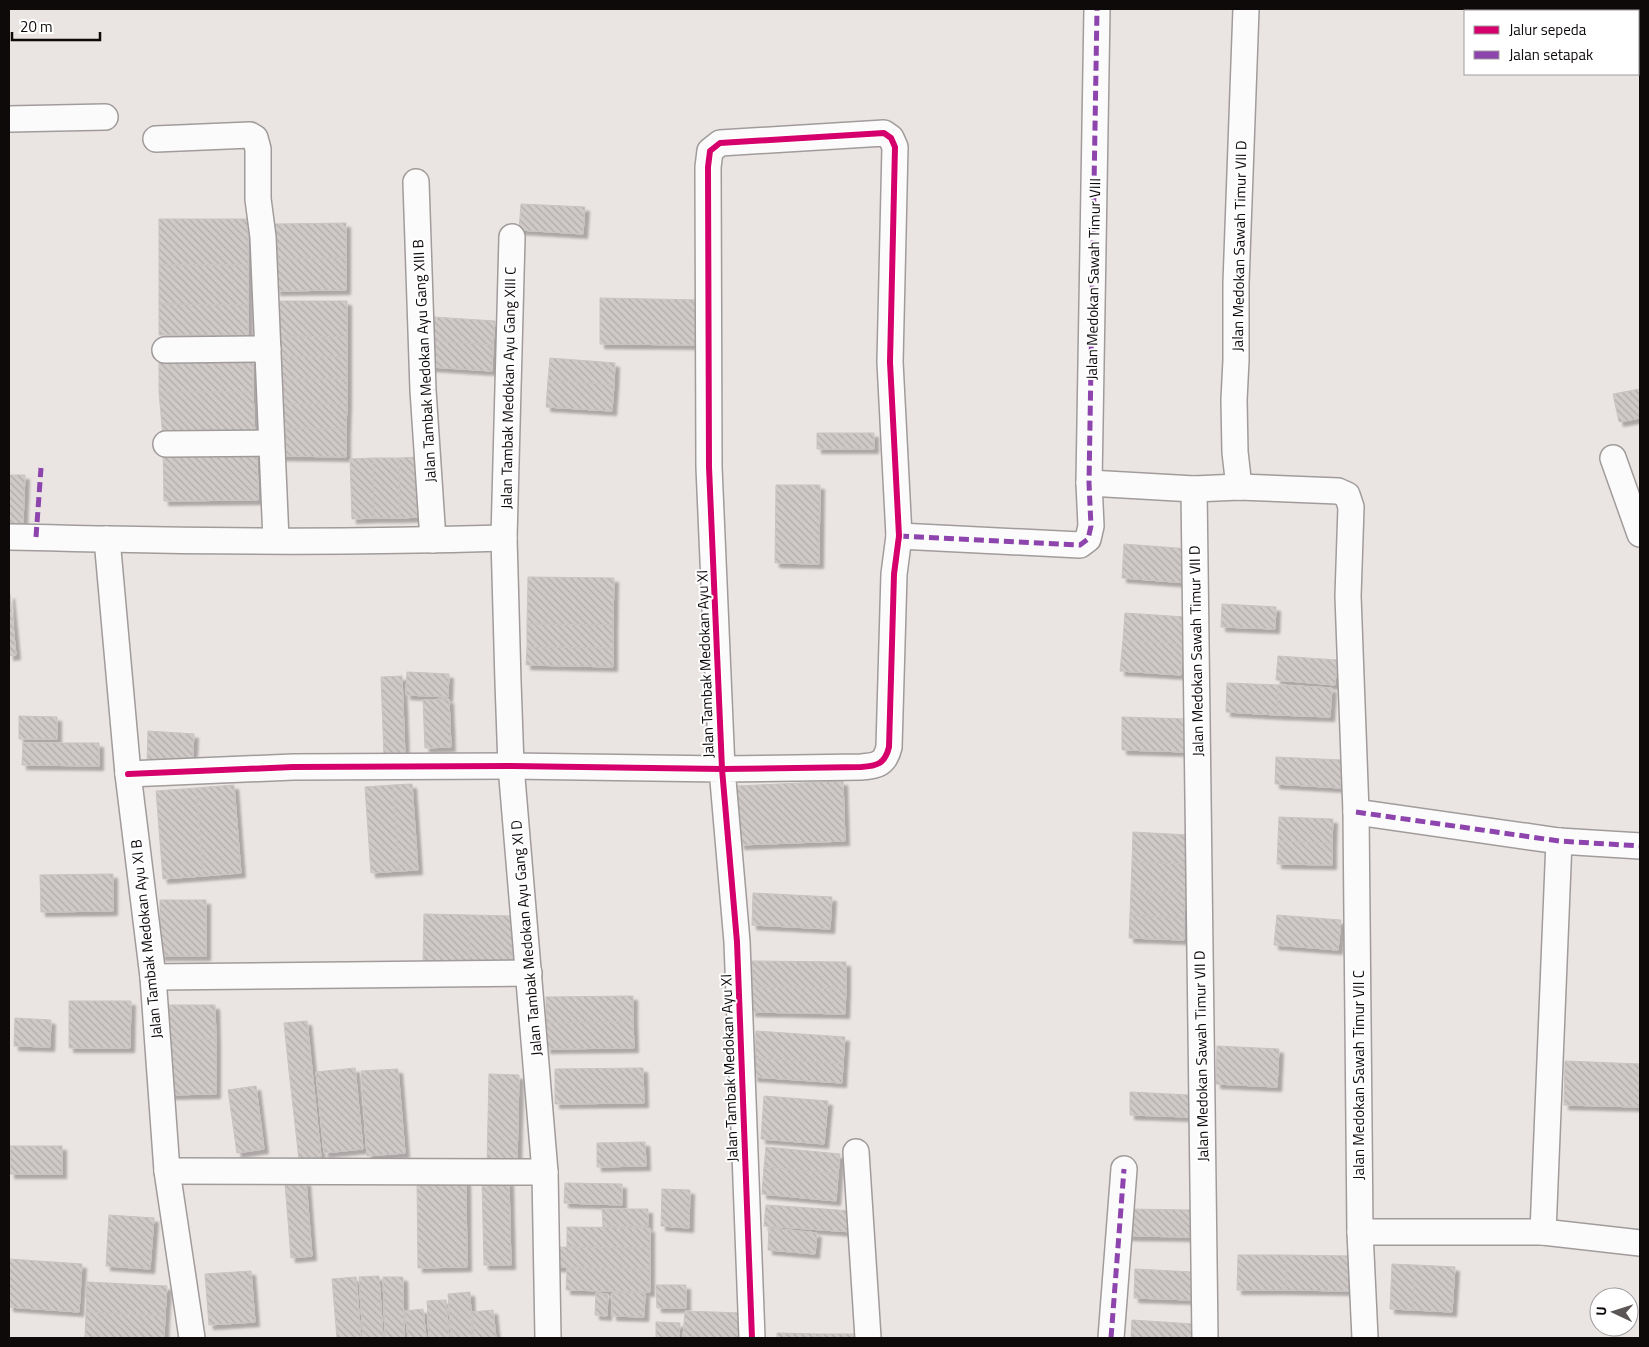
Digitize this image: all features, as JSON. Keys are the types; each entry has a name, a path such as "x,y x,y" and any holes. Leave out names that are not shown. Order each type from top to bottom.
{"street":[{"name":"Jalan Medokan Sawah Timur VIII","path":"899,536 1080,545 1088,540 1091,526 1089,483 1098,9"},
{"name":"Jalan Medokan Sawah Timur VII D","path":"1239,487 1235,452 1234,400 1236,284 1246,9"},
{"path":"9,119 105,117"},
{"name":"Jalan Tambak Medokan Ayu XI","path":"722,769 872,766 881,762 887,755 889,747 894,574 899,536 890,362 895,147 891,138 884,134 720,143 710,152 708,167 710,198 709,467 722,769 737,942 752,1338"},
{"path":"156,139 242,135 250,135 255,138 258,149 258,199 263,237 276,540"},
{"name":"Jalan Tambak Medokan Ayu Gang XIII B","path":"416,182 424,390 434,540"},
{"name":"Jalan Tambak Medokan Ayu Gang XIII C","path":"504,538 512,237"},
{"path":"165,350 268,349"},
{"path":"166,444 271,442"},
{"path":"1613,458 1640,534"},
{"path":"1089,483 1194,489 1239,487"},
{"name":"Jalan Medokan Sawah Timur VII C","path":"1239,487 1338,491 1347,495 1351,507 1348,596 1356,812 1360,1232 1365,1338"},
{"name":"Jalan Medokan Sawah Timur VII D","path":"1194,489 1205,1338"},
{"path":"9,537 107,540 434,540 504,538"},
{"name":"Jalan Tambak Medokan Ayu Gang XI D","path":"504,538 511,766 544,1172 548,1338"},
{"name":"Jalan Tambak Medokan Ayu XI B","path":"107,540 128,774 153,977 167,1171 192,1338"},
{"path":"128,774 293,767 511,766 722,769"},
{"path":"1356,812 1559,841 1640,846"},
{"path":"1543,1232 1559,841"},
{"path":"153,977 529,973"},
{"path":"856,1152 868,1338"},
{"path":"1111,1338 1124,1169"},
{"path":"167,1171 544,1172"},
{"path":"1360,1232 1543,1232 1640,1242"}],"building":[{"path":"521,204 585,207 583,234 519,230"},
{"path":"159,219 248,219 248,265 159,265"},
{"path":"346,223 346,258 275,259 275,224"},
{"path":"346,258 346,290 276,291 275,259"},
{"path":"159,265 248,265 248,305 159,304"},
{"path":"600,298 701,300 700,345 600,344"},
{"path":"280,301 347,301 347,337 279,336"},
{"path":"159,304 248,305 248,335 159,335"},
{"path":"433,317 495,321 493,345 432,341"},
{"path":"279,336 347,337 347,357 279,356"},
{"path":"432,341 493,345 492,371 430,367"},
{"path":"279,356 347,357 347,379 279,379"},
{"path":"159,358 253,358 253,392 159,392"},
{"path":"550,358 615,363 614,385 548,380"},
{"path":"279,379 347,379 347,404 279,404"},
{"path":"548,380 614,385 612,411 546,407"},
{"path":"1640,389 1640,418 1619,422 1613,394"},
{"path":"159,392 253,392 255,437 163,438"},
{"path":"279,404 347,404 346,429 279,428"},
{"path":"279,428 346,429 346,457 279,456"},
{"path":"817,433 844,433 845,449 817,449"},
{"path":"844,433 874,433 874,449 845,449"},
{"path":"257,447 258,500 164,501 163,448"},
{"path":"419,457 421,517 400,518 399,458"},
{"path":"373,458 399,458 400,518 374,518"},
{"path":"373,458 374,518 352,519 350,459"},
{"path":"9,475 25,475 23,524 9,524"},
{"path":"776,485 820,485 819,564 775,563"},
{"path":"1124,544 1190,549 1187,583 1122,578"},
{"path":"528,577 614,578 613,625 527,624"},
{"path":"9,595 16,655 9,656"},
{"path":"1222,604 1276,607 1275,629 1221,627"},
{"path":"1125,613 1185,617 1183,644 1123,640"},
{"path":"527,624 613,625 613,648 527,647"},
{"path":"1123,640 1183,644 1181,675 1120,671"},
{"path":"527,647 613,648 613,667 526,665"},
{"path":"1278,656 1337,660 1335,685 1276,680"},
{"path":"407,672 449,674 448,697 406,695"},
{"path":"402,676 405,756 384,757 381,677"},
{"path":"1227,683 1278,685 1277,715 1226,712"},
{"path":"1278,685 1332,688 1330,717 1277,715"},
{"path":"449,699 451,747 425,748 423,700"},
{"path":"19,716 57,717 57,739 19,739"},
{"path":"1122,717 1189,719 1188,752 1122,750"},
{"path":"148,731 194,734 192,766 147,763"},
{"path":"23,743 99,743 99,766 22,765"},
{"path":"1276,757 1342,760 1341,788 1275,784"},
{"path":"843,781 845,841 740,845 737,786"},
{"path":"412,784 418,870 399,871 393,785"},
{"path":"234,785 241,873 203,876 196,788"},
{"path":"393,785 399,871 371,873 365,787"},
{"path":"196,788 203,876 163,879 156,791"},
{"path":"1279,817 1333,819 1332,843 1278,841"},
{"path":"1133,832 1188,835 1187,864 1132,862"},
{"path":"1278,841 1332,843 1332,865 1277,864"},
{"path":"1132,862 1187,864 1186,892 1131,890"},
{"path":"113,874 113,911 41,912 40,875"},
{"path":"1131,890 1186,892 1184,918 1130,915"},
{"path":"753,893 832,897 830,929 752,925"},
{"path":"160,900 206,900 206,956 160,956"},
{"path":"424,914 470,915 469,962 423,962"},
{"path":"470,915 513,916 512,963 469,962"},
{"path":"1130,915 1184,918 1184,940 1129,938"},
{"path":"1277,915 1341,920 1338,950 1274,945"},
{"path":"752,961 846,962 846,989 752,987"},
{"path":"752,987 846,989 845,1014 751,1012"},
{"path":"633,996 633,1021 546,1023 546,997"},
{"path":"69,1001 131,1001 130,1048 69,1048"},
{"path":"167,1005 215,1005 216,1039 167,1040"},
{"path":"15,1018 51,1020 50,1047 14,1046"},
{"path":"307,1021 312,1069 289,1071 284,1023"},
{"path":"633,1021 634,1048 546,1049 546,1023"},
{"path":"756,1031 845,1037 843,1064 755,1058"},
{"path":"216,1039 216,1094 167,1095 167,1040"},
{"path":"1217,1046 1279,1049 1277,1087 1216,1084"},
{"path":"755,1058 843,1064 842,1083 753,1077"},
{"path":"1565,1061 1640,1064 1640,1107 1564,1105"},
{"path":"355,1068 363,1149 324,1153 316,1072"},
{"path":"643,1068 644,1103 555,1104 555,1069"},
{"path":"312,1069 321,1157 299,1160 289,1071"},
{"path":"398,1069 405,1153 367,1156 361,1071"},
{"path":"489,1074 519,1075 517,1164 487,1164"},
{"path":"256,1086 264,1149 237,1153 228,1090"},
{"path":"1130,1092 1189,1095 1188,1117 1130,1115"},
{"path":"764,1096 828,1101 824,1144 761,1139"},
{"path":"645,1142 646,1166 597,1167 597,1143"},
{"path":"10,1146 62,1146 62,1174 10,1174"},
{"path":"766,1147 840,1154 838,1174 764,1167"},
{"path":"764,1167 838,1174 836,1201 762,1194"},
{"path":"466,1180 467,1267 418,1268 417,1181"},
{"path":"306,1181 312,1256 291,1258 285,1183"},
{"path":"482,1181 509,1181 511,1265 484,1265"},
{"path":"565,1183 622,1184 622,1205 564,1203"},
{"path":"662,1189 690,1190 689,1228 661,1226"},
{"path":"766,1205 853,1211 852,1232 764,1226"},
{"path":"602,1209 648,1209 648,1226 603,1227"},
{"path":"1128,1209 1192,1210 1192,1237 1127,1236"},
{"path":"109,1215 154,1218 150,1269 106,1266"},
{"path":"567,1227 650,1228 650,1248 567,1247"},
{"path":"769,1228 817,1233 815,1254 768,1250"},
{"path":"554,1247 650,1248 650,1269 554,1267"},
{"path":"1238,1255 1286,1255 1286,1290 1237,1290"},
{"path":"1286,1255 1352,1256 1351,1291 1286,1290"},
{"path":"9,1259 82,1264 79,1312 9,1307"},
{"path":"1392,1264 1415,1265 1413,1310 1390,1309"},
{"path":"1415,1265 1455,1267 1452,1312 1413,1310"},
{"path":"567,1268 650,1269 650,1292 566,1290"},
{"path":"1135,1269 1193,1272 1191,1300 1134,1298"},
{"path":"251,1271 255,1322 209,1325 205,1274"},
{"path":"379,1276 383,1338 363,1338 359,1277"},
{"path":"356,1277 361,1338 337,1338 332,1279"},
{"path":"383,1277 403,1277 404,1338 385,1338"},
{"path":"87,1282 167,1286 165,1316 86,1312"},
{"path":"656,1285 686,1285 686,1308 657,1308"},
{"path":"470,1292 472,1338 451,1338 448,1294"},
{"path":"596,1293 608,1294 607,1316 595,1315"},
{"path":"612,1293 645,1293 644,1317 612,1316"},
{"path":"446,1300 449,1338 429,1338 427,1301"},
{"path":"423,1309 426,1338 408,1338 405,1311"},
{"path":"493,1310 496,1338 474,1338 472,1312"},
{"path":"685,1311 741,1313 740,1338 683,1337"},
{"path":"86,1312 165,1316 164,1338 85,1338"},
{"path":"1132,1320 1193,1324 1192,1338 1131,1338"},
{"path":"656,1322 680,1323 679,1338 656,1338"},
{"path":"777,1333 819,1334 819,1338 777,1338"},
{"path":"819,1334 863,1334 863,1338 819,1338"}],"marked path":[{"path":"899,536 1080,545 1088,539 1091,526 1089,483 1097,9"},
{"path":"36,537 41,468"},
{"path":"1356,812 1559,841 1640,846"},
{"path":"1111,1338 1124,1169"}],"cycle path":[{"path":"128,774 293,767 511,766 722,769 861,767 876,765 883,761 889,747 894,574 899,536 890,362 895,147 891,138 884,133 720,143 710,151 708,167 709,467 722,769 737,942 752,1338"}]}
